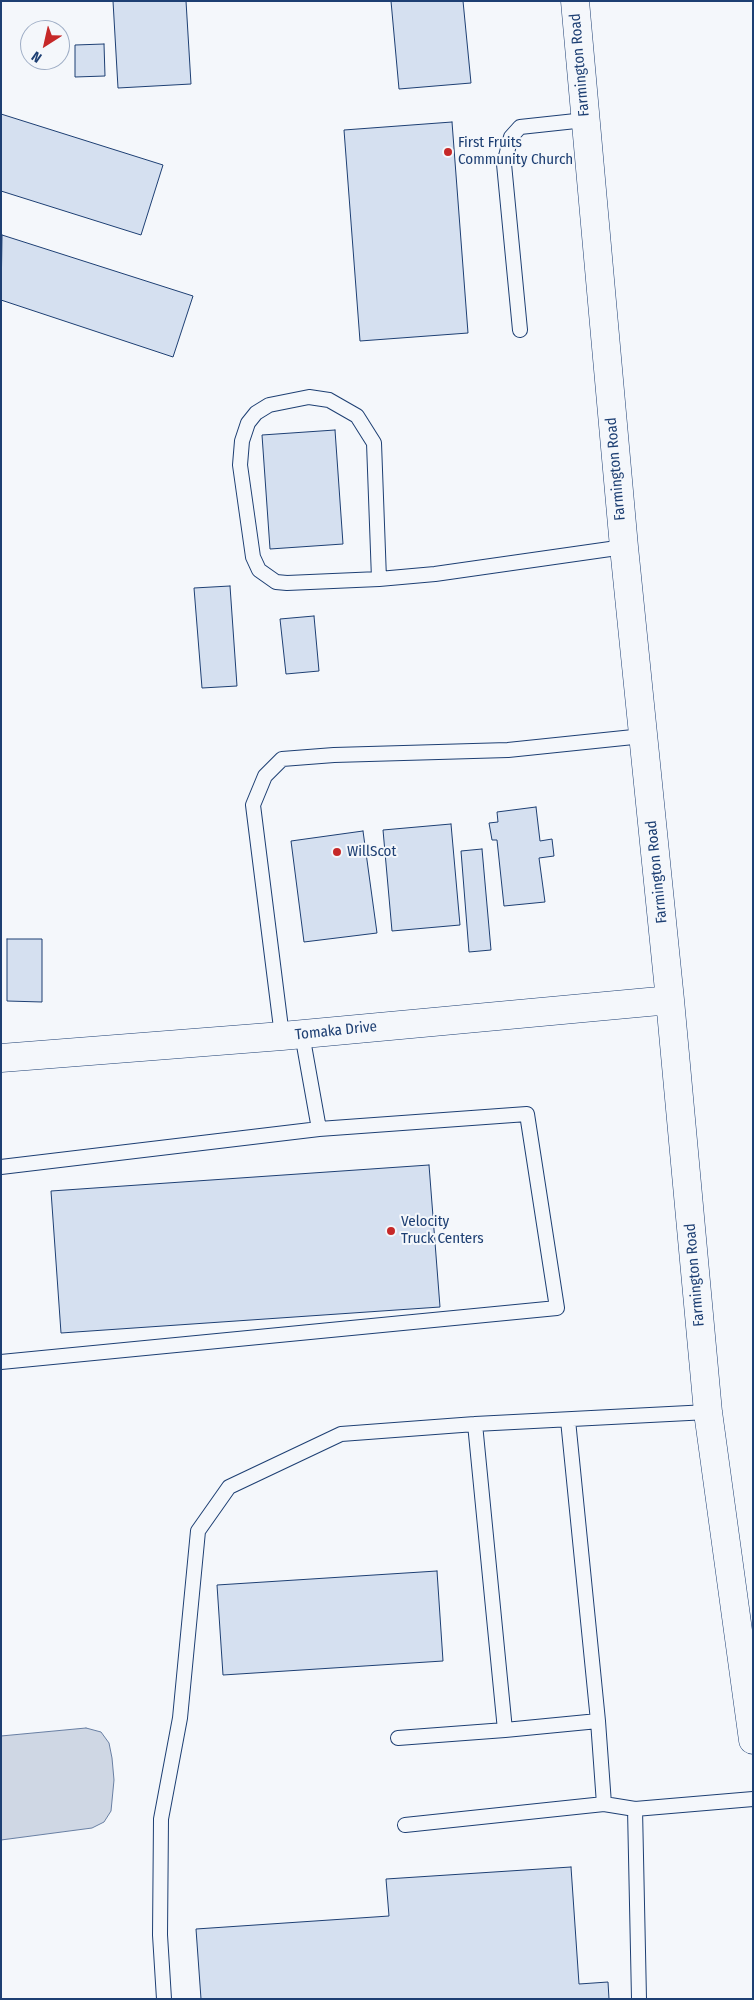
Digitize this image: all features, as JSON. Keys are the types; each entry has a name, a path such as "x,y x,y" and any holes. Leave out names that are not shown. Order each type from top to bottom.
{"street":[{"name":"Farmington Road","path":"575,1 624,548 670,1000 708,1412 753,1740"},
{"name":"Tomaka Drive","path":"1,1058 292,1035 670,1000"}],"lane":[{"path":"520,330 504,164 512,137 520,127 585,120"},
{"path":"379,579 374,444 357,416 329,400 309,397 269,405 256,413 248,423 242,441 240,466 253,557 259,570 276,582 379,579 435,574 624,548"},
{"path":"319,1129 292,1035 253,805 265,776 282,759 334,755 508,750 643,736"},
{"path":"1,1167 319,1129 527,1114 557,1308 1,1362"},
{"path":"164,1999 160,1936 161,1819 180,1718 198,1531 229,1487 341,1434 475,1424 708,1412"},
{"path":"568,1420 598,1721 604,1804"},
{"path":"475,1424 505,1730"},
{"path":"398,1738 598,1721"},
{"path":"404,1825 604,1804 635,1810 753,1800"},
{"path":"635,1810 639,1999"}],"shaded area":[{"path":"86,1728 101,1732 109,1743 112,1758 114,1780 111,1811 104,1822 92,1828 1,1840 1,1736"}],"building":[{"path":"113,1 186,1 191,84 118,88"},
{"path":"391,1 463,1 471,83 399,89"},
{"path":"104,44 105,76 75,77 75,45"},
{"path":"1,114 163,165 141,235 1,191"},
{"path":"452,122 468,333 360,341 344,130"},
{"path":"2,235 193,296 173,357 1,300"},
{"path":"335,430 343,544 270,549 262,435"},
{"path":"230,586 237,686 202,688 194,588"},
{"path":"314,616 319,671 286,674 280,619"},
{"path":"536,807 540,841 552,839 554,856 539,858 545,902 504,906 497,840 492,840 489,823 498,822 497,812"},
{"path":"451,824 460,925 392,931 383,830"},
{"path":"363,831 377,933 304,942 291,841"},
{"path":"482,849 491,950 469,952 461,851"},
{"path":"7,939 42,939 42,1002 7,1001"},
{"path":"429,1165 440,1307 61,1333 51,1191"},
{"path":"437,1571 443,1661 223,1675 217,1585"},
{"path":"571,1867 579,1984 608,1982 609,1999 201,1999 196,1929 389,1916 386,1879"}],"place":[{"name":"First Fruits Community Church","path":"448,152"},
{"name":"WillScot","path":"337,852"},
{"name":"Velocity Truck Centers","path":"391,1231"}]}
